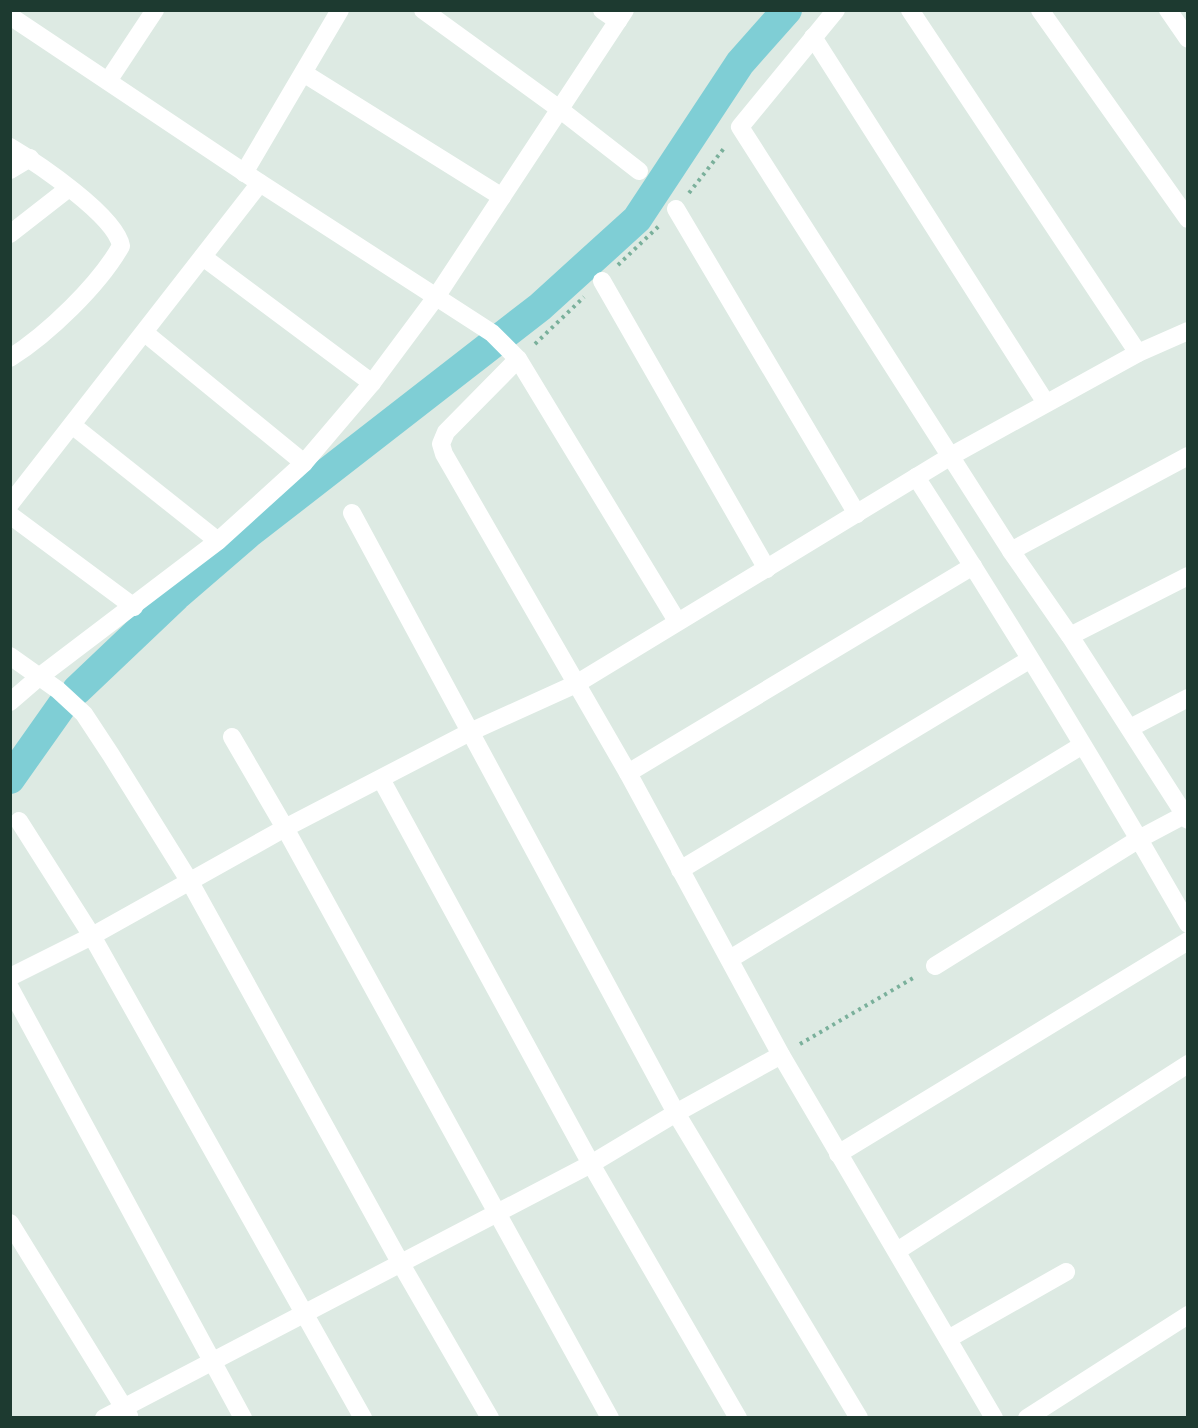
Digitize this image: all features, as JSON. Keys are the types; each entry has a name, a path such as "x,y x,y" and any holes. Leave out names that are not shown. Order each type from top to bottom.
{"street":[{"path":"108,81 155,10"},
{"path":"244,173 305,74 340,10"},
{"path":"423,10 558,108 639,171"},
{"path":"10,702 39,677 218,541 304,463 372,383 436,297 558,108 621,16 602,10"},
{"path":"836,10 740,127 1011,551 1070,636 1186,816 1139,839 935,966"},
{"path":"910,10 1138,353"},
{"path":"1040,10 1188,219"},
{"path":"1167,10 1188,39"},
{"path":"12,16 244,173 492,333 513,354 677,621"},
{"path":"813,37 1046,403"},
{"path":"305,74 502,197"},
{"path":"10,147 30,158 69,188 110,224 119,235 121,246 66,313 29,346 10,358"},
{"path":"10,170 30,158"},
{"path":"10,504 260,183"},
{"path":"10,234 69,188"},
{"path":"676,209 857,514"},
{"path":"203,256 372,383"},
{"path":"602,280 767,569"},
{"path":"10,977 92,936 285,828 381,778 470,732 576,684 951,456 1138,353 1188,331"},
{"path":"145,333 304,463"},
{"path":"513,354 446,432 441,444 444,454 628,773 781,1055 994,1418"},
{"path":"72,425 218,541"},
{"path":"1011,551 1188,456"},
{"path":"915,477 973,566 1188,924"},
{"path":"352,513 676,1113 859,1418"},
{"path":"10,515 134,607"},
{"path":"628,773 973,566"},
{"path":"1070,636 1188,576"},
{"path":"10,656 58,690 84,714 190,882 490,1418"},
{"path":"680,870 1029,660"},
{"path":"1130,728 1188,698"},
{"path":"232,737 285,828 610,1418"},
{"path":"730,959 1082,746"},
{"path":"381,778 591,1164 738,1418"},
{"path":"19,821 92,936 363,1418"},
{"path":"838,1154 1188,941"},
{"path":"10,988 243,1418"},
{"path":"104,1418 127,1412 211,1362 591,1164 676,1113 781,1055"},
{"path":"897,1251 1188,1064"},
{"path":"10,1223 127,1412"},
{"path":"948,1339 1066,1272"},
{"path":"1027,1418 1188,1315"}],"path":[{"path":"513,354 602,280"},
{"path":"781,1055 935,966"}],"waterway":[{"path":"77,690 176,596 249,533 540,307 637,219 740,63 787,10"},
{"path":"10,779 63,704"}]}
